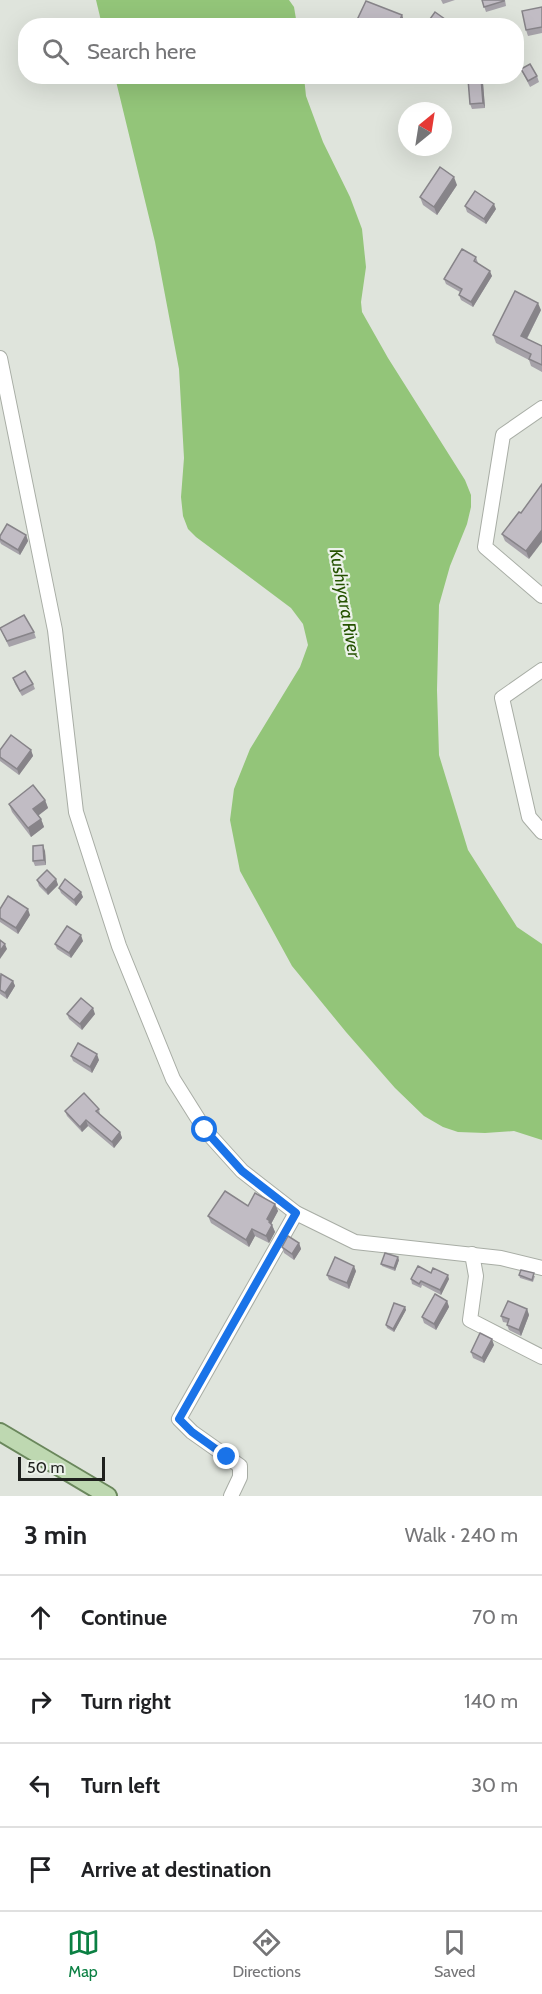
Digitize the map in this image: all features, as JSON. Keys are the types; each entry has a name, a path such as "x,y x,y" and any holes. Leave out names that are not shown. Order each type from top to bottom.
{"main road":[{"path":"0,1432 108,1496"}],"street":[{"path":"0,358 55,630 76,813 119,946 173,1079 205,1130 242,1171 296,1213 355,1242 501,1258 542,1268"},
{"path":"542,408 503,435 485,547 542,596"},
{"path":"542,670 502,698 529,818 542,832"},
{"path":"231,1496 240,1477 240,1466 192,1432 179,1419 296,1213"},
{"path":"472,1254 476,1276 470,1320 542,1358"}],"shaded area":[{"path":"96,0 289,0 294,7 296,18 100,18"},
{"path":"117,84 305,84 306,96 323,142 350,197 362,229 366,267 361,302 362,312 388,358 465,480 471,495 467,524 450,566 439,605 437,690 439,755 468,850 517,927 542,944 542,1140 514,1131 458,1132 443,1127 424,1116 395,1088 292,966 240,871 230,820 234,789 250,749 300,667 308,645 303,624 291,608 196,537 188,529 183,516 181,497 184,458 179,369 155,242"}],"building":[{"path":"482,0 504,0 504,1 484,7"},
{"path":"366,1 402,15 401,18 358,18"},
{"path":"542,7 542,27 526,30 522,11"},
{"path":"435,12 443,18 431,18"},
{"path":"530,64 537,76 528,81 524,74 524,67"},
{"path":"468,84 481,84 483,103 470,104"},
{"path":"440,167 454,177 434,207 420,197"},
{"path":"475,191 494,204 484,219 465,206"},
{"path":"462,249 476,257 474,261 490,271 471,302 459,295 462,289 444,279"},
{"path":"515,291 538,303 521,336 542,346 542,365 529,359 531,354 493,335"},
{"path":"542,484 542,530 526,551 502,534"},
{"path":"7,524 26,535 18,550 0,539"},
{"path":"24,615 34,632 7,641 0,628"},
{"path":"25,671 33,684 20,691 13,678"},
{"path":"11,735 31,750 17,769 0,757 0,750"},
{"path":"33,785 45,800 33,809 41,819 28,828 9,804"},
{"path":"43,845 44,860 33,861 33,846"},
{"path":"47,870 56,879 46,890 37,880"},
{"path":"65,879 81,892 74,900 59,888"},
{"path":"8,896 28,909 16,928 0,918 0,909"},
{"path":"67,926 81,935 69,953 55,944"},
{"path":"0,940 5,944 0,951"},
{"path":"1,974 13,981 5,993 0,990"},
{"path":"81,998 93,1008 80,1024 67,1014"},
{"path":"78,1043 97,1054 90,1067 71,1056"},
{"path":"84,1093 99,1109 96,1111 120,1132 112,1142 86,1120 80,1127 65,1111"},
{"path":"225,1191 248,1206 255,1193 275,1204 267,1219 272,1225 266,1236 252,1229 246,1240 208,1216"},
{"path":"288,1236 299,1243 292,1254 282,1247"},
{"path":"385,1253 398,1257 394,1268 381,1264"},
{"path":"335,1257 354,1266 347,1283 327,1275"},
{"path":"418,1266 431,1273 433,1268 448,1275 440,1290 421,1281 419,1284 411,1279"},
{"path":"521,1270 534,1273 532,1280 519,1275"},
{"path":"435,1294 447,1301 434,1324 422,1317"},
{"path":"508,1301 527,1309 519,1330 507,1325 509,1319 501,1316"},
{"path":"394,1303 405,1307 393,1329 386,1325"},
{"path":"480,1333 492,1339 482,1358 471,1352"}],"route":[{"path":"205,1130 242,1171 296,1213 179,1419 192,1432 227,1457"}],"water label":[{"name":"Kushiyara River","path":"345,603"}]}
